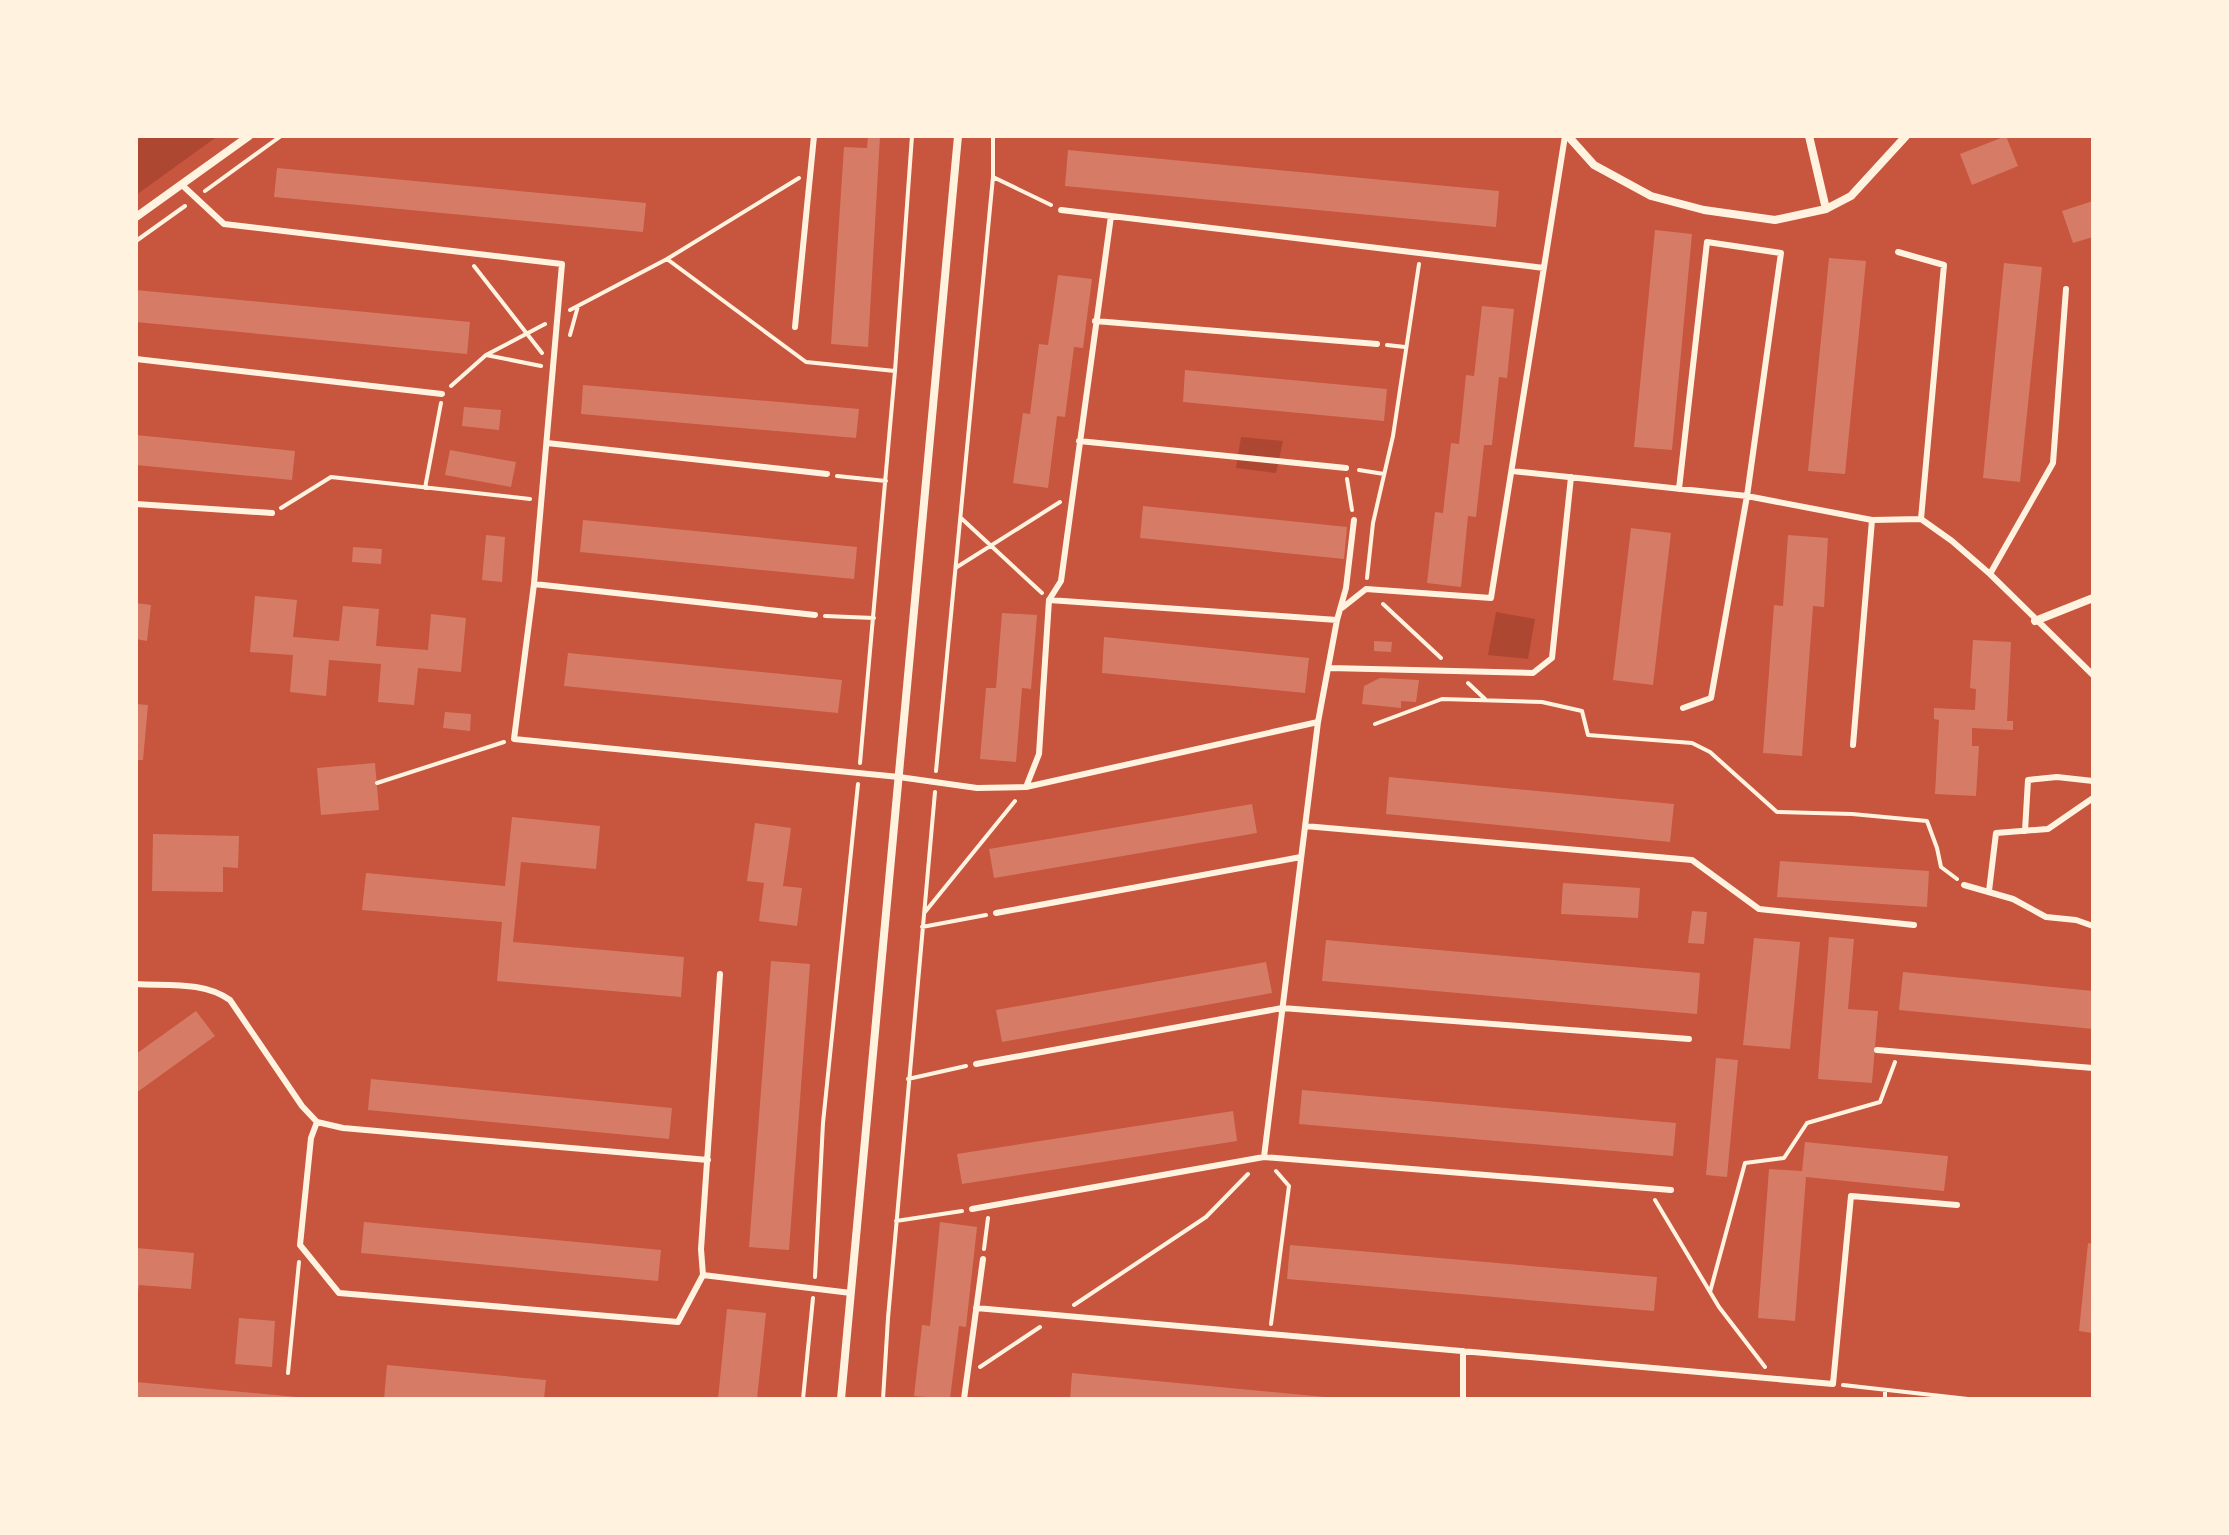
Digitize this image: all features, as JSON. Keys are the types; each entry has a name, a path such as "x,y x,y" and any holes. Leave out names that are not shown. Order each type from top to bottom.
{"street":[{"path":"136,217 249,136"},
{"path":"841,1399 958,136"},
{"path":"1567,136 1594,165 1651,196 1704,210 1775,220 1826,209 1851,196 1906,136"},
{"path":"1809,136 1826,209"},
{"path":"2035,621 2093,598"}],"lane":[{"path":"795,327 814,136"},
{"path":"1340,609 1366,589 1491,598 1567,136"},
{"path":"181,184 224,224 562,264 534,584 514,739 899,777 977,788 1026,787 1318,722"},
{"path":"1061,210 1544,268"},
{"path":"1026,787 1039,754 1049,600 1061,581 1111,216"},
{"path":"1679,489 1707,242 1781,253 1747,496 1711,698 1683,708"},
{"path":"1898,252 1944,265 1921,519"},
{"path":"1990,574 2053,463 2066,289"},
{"path":"1095,321 1377,344"},
{"path":"136,359 442,394"},
{"path":"1079,441 1346,468"},
{"path":"547,443 827,474"},
{"path":"1512,471 1747,496 1872,520 1921,519 1990,574 2093,675"},
{"path":"1330,668 1533,673 1552,658 1571,477"},
{"path":"136,504 272,513"},
{"path":"1264,1157 1318,722 1346,588 1354,520"},
{"path":"1853,745 1872,520"},
{"path":"534,584 815,615"},
{"path":"1049,600 1337,620"},
{"path":"2025,831 2028,780 2057,777 2093,781"},
{"path":"1989,891 1996,833 2048,829 2093,798"},
{"path":"1305,826 1692,860 1759,909 1914,925"},
{"path":"996,913 1301,857"},
{"path":"1964,885 2013,899 2046,917 2076,920 2093,926"},
{"path":"317,1122 311,1138 300,1245 339,1293 678,1322 703,1275 701,1249 720,974"},
{"path":"136,984 202,987 230,1000 302,1106 317,1122 343,1128 708,1160"},
{"path":"976,1064 1282,1008 1689,1039"},
{"path":"1877,1050 2093,1068"},
{"path":"972,1209 1264,1157 1671,1190"},
{"path":"976,1308 1833,1384 1851,1196 1957,1205"},
{"path":"964,1399 983,1259"},
{"path":"703,1275 851,1293"},
{"path":"1463,1351 1463,1399"}],"path":[{"path":"136,241 281,136"},
{"path":"803,1399 814,1288 823,1123 874,618 912,136"},
{"path":"810,171 667,259 806,362 895,371"},
{"path":"993,177 1061,210"},
{"path":"464,252 554,368"},
{"path":"1421,254 1413,288 1393,436 1373,523 1366,589 1487,700"},
{"path":"425,488 442,394 486,355"},
{"path":"1354,520 1346,468 1384,474"},
{"path":"827,474 886,481"},
{"path":"272,513 331,477 542,500"},
{"path":"957,567 1072,494"},
{"path":"961,518 1049,600"},
{"path":"815,615 874,618"},
{"path":"1375,724 1442,699 1542,702 1570,707 1582,711 1588,735 1692,743 1710,752 1777,812 1852,814 1927,821 1941,867 1964,885"},
{"path":"377,783 514,739"},
{"path":"923,914 1026,787"},
{"path":"922,927 996,913"},
{"path":"1710,1292 1745,1163 1784,1158 1807,1123 1880,1102 1899,1052"},
{"path":"908,1079 976,1064"},
{"path":"967,1375 1206,1217 1264,1157 1289,1186 1270,1334"},
{"path":"1648,1188 1710,1292 1774,1378"},
{"path":"983,1259 989,1206"},
{"path":"896,1221 972,1209"},
{"path":"1833,1384 1968,1399"},
{"path":"1885,1390 1885,1399"}],"shaded area":[{"path":"136,136 218,136 136,195"},
{"path":"1241,437 1283,441 1276,473 1236,468"},
{"path":"1496,612 1535,619 1528,659 1488,655"}],"building":[{"path":"868,136 880,136 868,347 831,344 844,147 867,148"},
{"path":"2006,136 2018,166 1972,185 1960,154"},
{"path":"1068,150 1499,191 1496,227 1065,186"},
{"path":"277,168 646,203 643,232 274,197"},
{"path":"2093,201 2093,237 2073,243 2062,211"},
{"path":"1655,230 1692,234 1672,450 1634,447"},
{"path":"1829,258 1866,261 1845,474 1808,471"},
{"path":"2004,263 2042,267 2020,482 1983,478"},
{"path":"1058,275 1092,279 1083,348 1074,347 1065,417 1057,416 1048,488 1013,483 1023,413 1030,414 1039,344 1048,345"},
{"path":"136,290 470,322 467,354 136,322"},
{"path":"1482,306 1514,309 1507,378 1499,377 1492,445 1484,445 1476,517 1468,516 1461,587 1427,583 1435,512 1443,513 1451,443 1459,444 1466,375 1474,376"},
{"path":"1185,370 1387,389 1384,421 1183,402"},
{"path":"583,385 859,409 856,438 581,414"},
{"path":"464,407 501,410 499,430 462,426"},
{"path":"136,435 295,451 292,480 136,465"},
{"path":"450,450 516,462 511,487 445,475"},
{"path":"1143,506 1347,527 1344,559 1140,538"},
{"path":"583,520 857,547 854,579 580,552"},
{"path":"1631,528 1671,533 1653,685 1613,680"},
{"path":"486,535 505,537 502,582 482,580"},
{"path":"1788,535 1828,538 1824,607 1813,606 1802,756 1763,753 1774,605 1783,606"},
{"path":"353,547 382,549 381,564 352,562"},
{"path":"255,596 297,600 293,637 339,641 343,606 379,609 376,646 428,650 431,614 466,618 461,672 418,668 414,705 378,702 381,664 329,660 326,696 290,692 293,655 250,652"},
{"path":"136,603 151,605 147,641 136,639"},
{"path":"1002,613 1037,615 1031,689 1022,688 1016,762 980,759 986,688 996,688"},
{"path":"1104,637 1309,658 1305,693 1102,673"},
{"path":"1973,640 2011,642 2007,721 2013,721 2013,730 1972,728 1972,746 1979,746 1976,796 1935,794 1939,720 1934,719 1934,708 1975,710 1976,689 1970,688"},
{"path":"1374,641 1392,642 1391,652 1374,651"},
{"path":"568,653 842,680 838,713 564,686"},
{"path":"1380,678 1419,680 1416,702 1401,701 1401,708 1362,704 1364,686"},
{"path":"136,704 148,705 143,760 136,760"},
{"path":"445,712 471,714 470,731 443,728"},
{"path":"375,763 379,810 321,815 317,768"},
{"path":"1389,777 1674,804 1670,842 1386,814"},
{"path":"1252,804 1257,833 994,878 989,849"},
{"path":"512,817 600,826 596,869 521,862 513,942 684,957 681,997 497,981 502,922 362,910 366,873 505,886"},
{"path":"755,823 791,828 783,886 802,888 797,926 759,921 764,883 747,881"},
{"path":"153,834 239,836 238,868 223,867 223,892 152,891"},
{"path":"1780,861 1929,871 1927,907 1777,897"},
{"path":"1563,883 1640,888 1638,918 1561,914"},
{"path":"1692,911 1707,912 1704,944 1688,943"},
{"path":"1829,937 1854,939 1848,1009 1878,1011 1872,1083 1818,1079"},
{"path":"1754,938 1800,942 1790,1049 1743,1045"},
{"path":"1326,940 1700,973 1697,1014 1322,981"},
{"path":"771,961 810,964 789,1250 749,1247"},
{"path":"1266,962 1272,993 1002,1042 996,1010"},
{"path":"1903,972 2093,991 2093,1029 1899,1010"},
{"path":"196,1011 215,1036 136,1093 136,1054"},
{"path":"1716,1058 1738,1060 1727,1177 1706,1175"},
{"path":"371,1079 672,1108 669,1139 368,1110"},
{"path":"1302,1090 1676,1123 1673,1156 1299,1124"},
{"path":"1233,1111 1237,1141 962,1184 957,1154"},
{"path":"1805,1142 1948,1156 1944,1191 1806,1177 1795,1321 1758,1318 1769,1169 1802,1171"},
{"path":"364,1222 661,1250 658,1281 361,1253"},
{"path":"940,1222 977,1227 966,1327 959,1326 950,1399 914,1396 922,1325 930,1326"},
{"path":"2088,1243 2093,1244 2093,1333 2079,1331"},
{"path":"1290,1245 1657,1277 1654,1311 1287,1279"},
{"path":"136,1248 194,1253 191,1289 139,1285 136,1292"},
{"path":"727,1309 766,1313 757,1399 718,1399"},
{"path":"239,1318 275,1321 272,1367 235,1364"},
{"path":"387,1365 546,1380 544,1399 384,1399"},
{"path":"1072,1373 1325,1397 1070,1399"},
{"path":"136,1382 297,1397 136,1399"}]}
